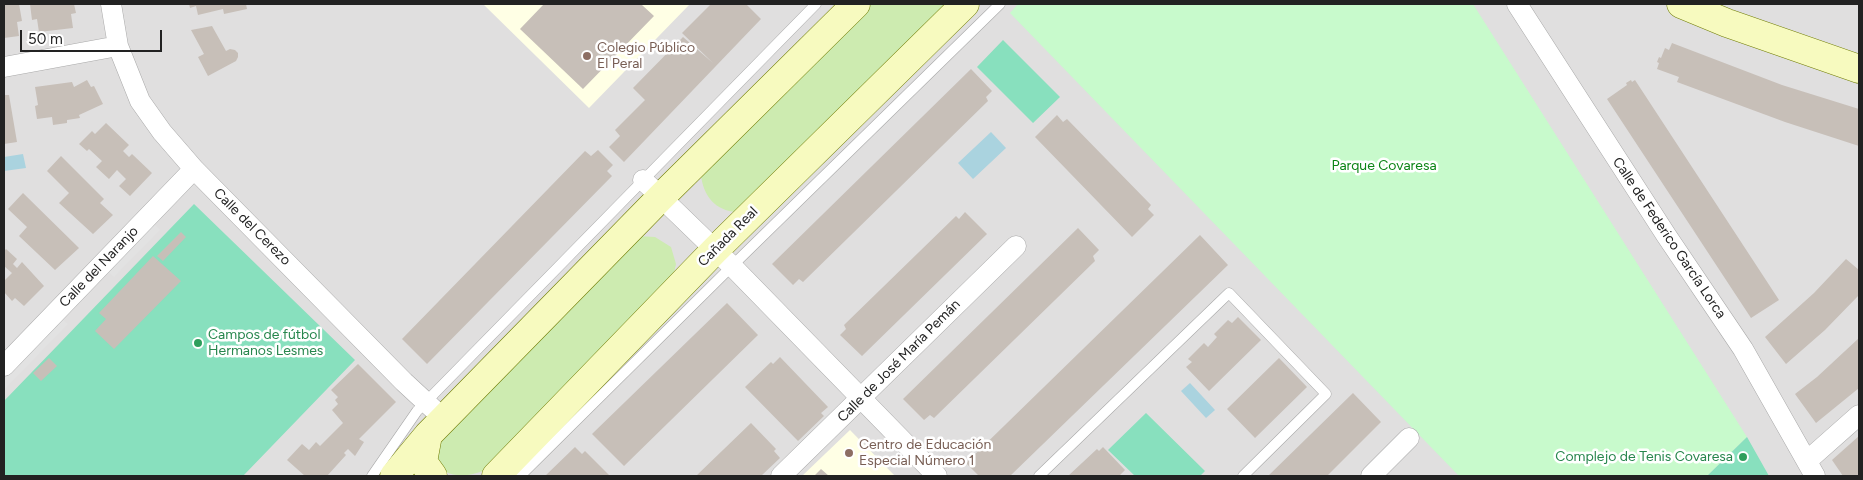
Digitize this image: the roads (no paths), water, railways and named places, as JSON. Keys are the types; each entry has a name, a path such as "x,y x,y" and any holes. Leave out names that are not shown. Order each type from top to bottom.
{"street":[{"name":"Calle del Cerezo","path":"111,4 118,46 140,102 162,132 194,169 404,382 433,419"},
{"path":"394,476 433,419 652,189 856,4"},
{"name":"Cañada Real","path":"496,476 723,258 965,4"},
{"name":"Calle de Federico García Lorca","path":"1517,4 1666,235 1743,349 1811,469"},
{"path":"1681,4 1727,23 1859,69"},
{"path":"4,67 118,46"},
{"name":"Calle del Naranjo","path":"4,366 194,169"},
{"path":"652,189 723,258 937,476"},
{"name":"Calle de José María Pemán","path":"781,476 1016,246"},
{"path":"1811,469 1859,415"},
{"path":"433,419 423,462 433,476"},
{"path":"1371,476 1409,438"}],"lane":[{"path":"652,189 816,4"},
{"path":"520,476 723,258 1000,4"},
{"path":"1039,476 1229,294 1326,394 1243,476"},
{"path":"372,476 417,411 433,419"}],"water":[{"path":"991,132 1006,148 973,179 958,163"},
{"path":"23,154 26,168 4,171 4,157"},
{"path":"1190,383 1215,410 1206,418 1181,391"}],"place":[{"name":"Colegio Público El Peral","path":"587,56"},
{"name":"Campos de fútbol Hermanos Lesmes","path":"198,343"},
{"name":"Centro de Educación Especial Número 1","path":"849,453"},
{"name":"Complejo de Tenis Covaresa","path":"1743,457"}],"park label":[{"name":"Parque Covaresa","path":"1384,166"}]}
